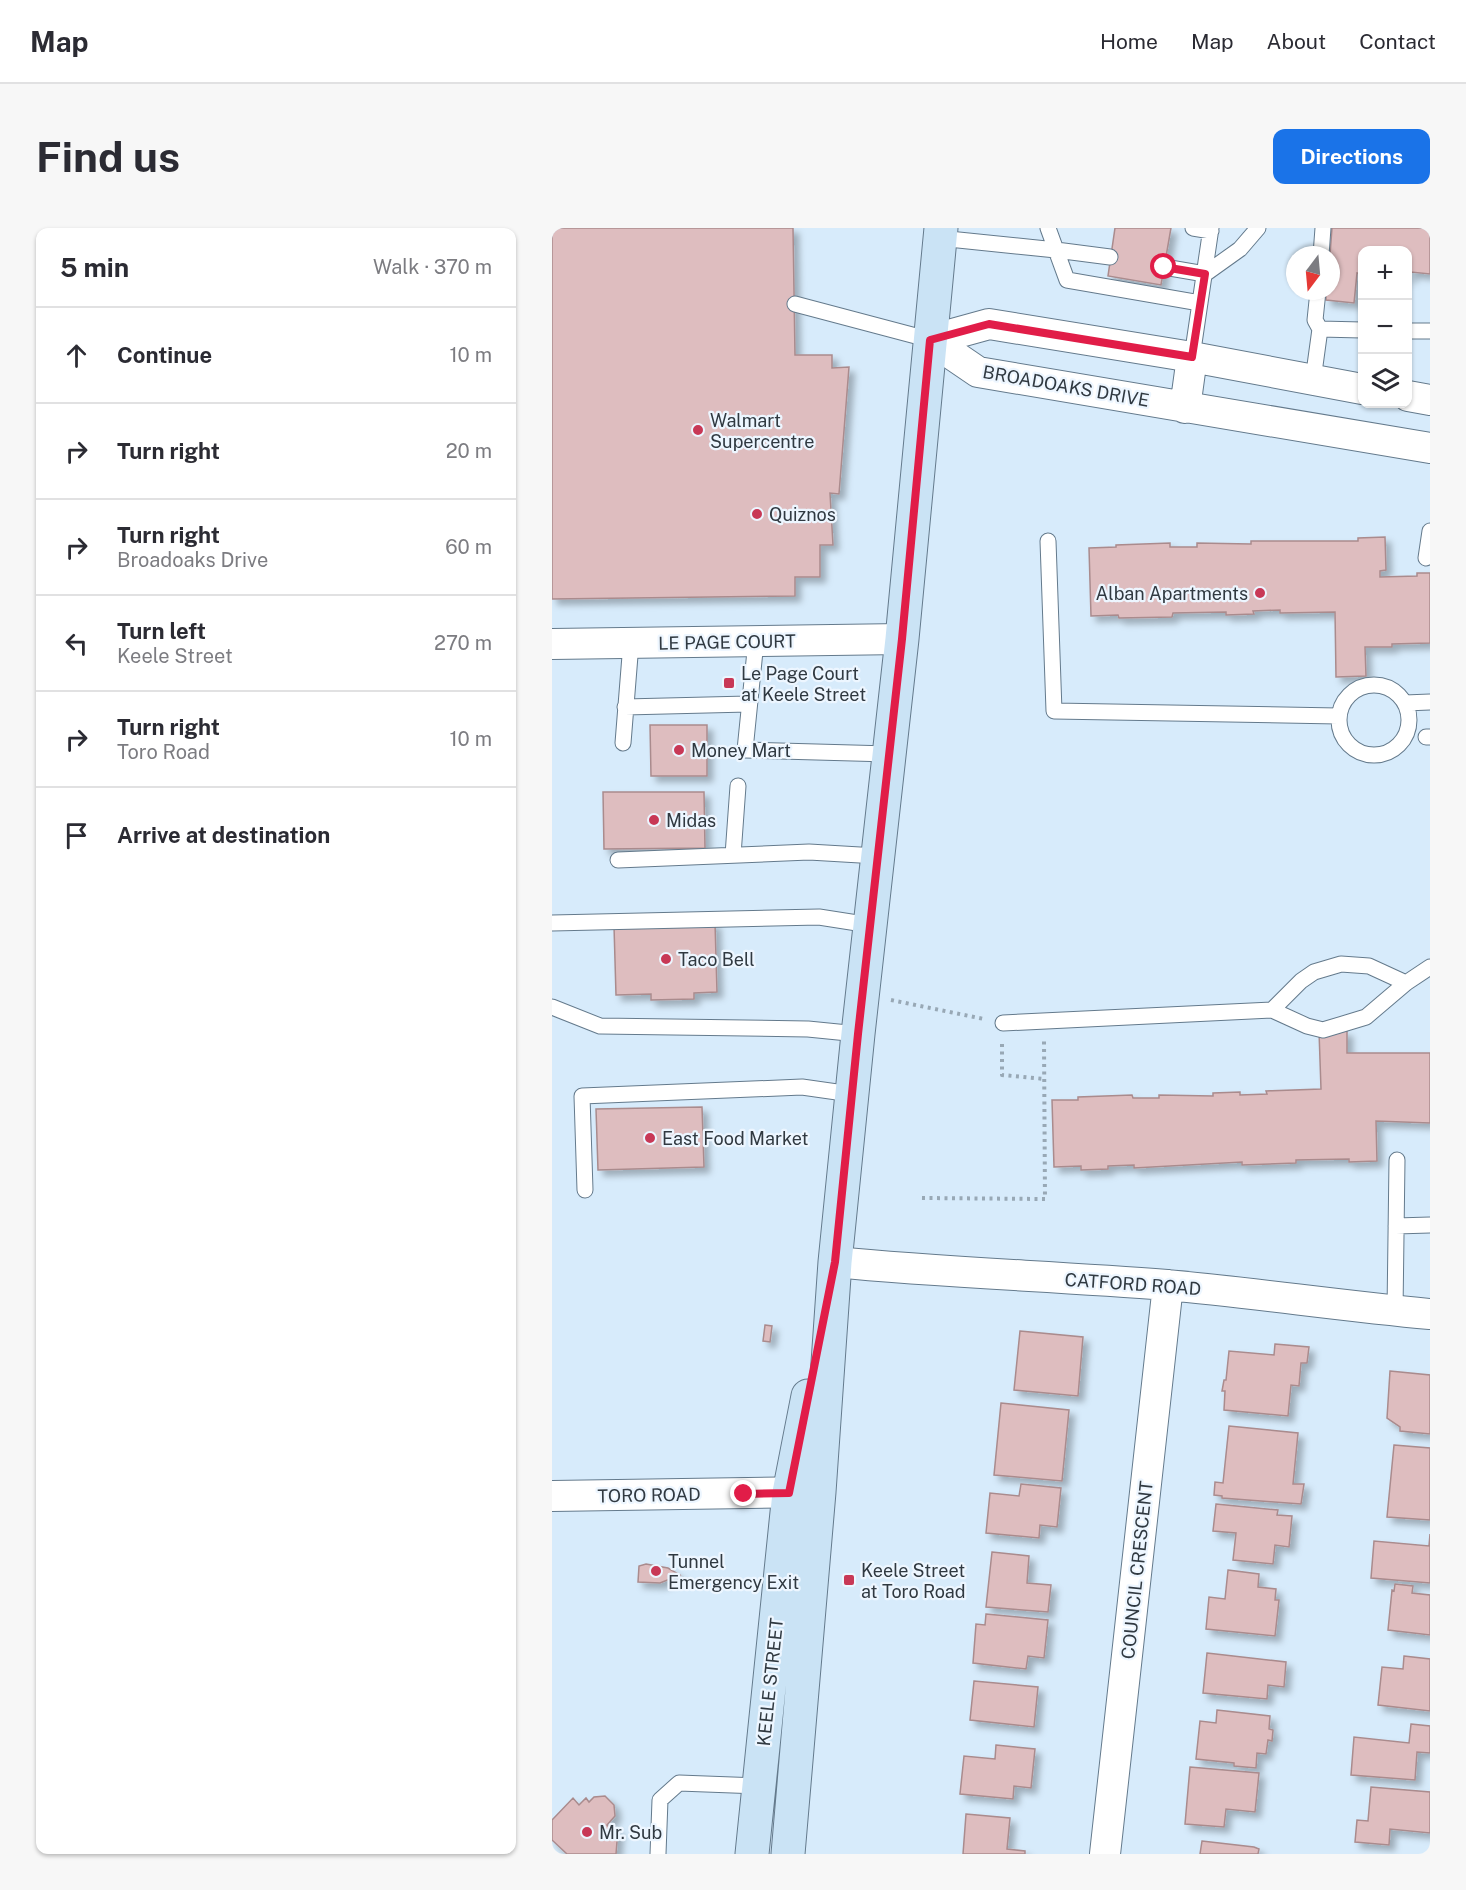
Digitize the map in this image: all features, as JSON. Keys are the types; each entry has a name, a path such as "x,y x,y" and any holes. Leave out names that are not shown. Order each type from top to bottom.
{"main road":[{"name":"KEELE STREET","path":"752,1854 759,1786 804,1492 835,1262 851,1094 902,639 940,233"},
{"name":"KEELE STREET","path":"788,1854 804,1492"}],"street":[{"path":"930,340 989,324 1192,357 1358,387"},
{"name":"BROADOAKS DRIVE","path":"930,340 978,372 1430,448"},
{"path":"1185,408 1192,357"},
{"path":"1306,426 1313,380"},
{"path":"1412,397 1430,400"},
{"name":"LE PAGE COURT","path":"552,644 902,639"},
{"name":"CATFORD ROAD","path":"835,1262 924,1271 1168,1285 1430,1314"},
{"name":"COUNCIL CRESCENT","path":"1105,1854 1168,1285"},
{"name":"TORO ROAD","path":"552,1496 804,1492"}],"lane":[{"path":"1048,228 1067,280 1200,303"},
{"path":"1192,357 1211,230 1193,228"},
{"path":"1164,267 1205,274 1240,249 1258,228"},
{"path":"1322,246 1323,228"},
{"path":"940,233 1110,257"},
{"path":"1313,380 1320,329 1315,320 1317,300"},
{"path":"795,304 930,340"},
{"path":"1320,329 1358,330"},
{"path":"1412,331 1430,332"},
{"path":"1426,558 1430,531"},
{"path":"1048,541 1054,711 1338,716"},
{"path":"756,641 745,750 889,754"},
{"path":"623,744 632,643"},
{"path":"1366,685 1389,687 1405,703 1409,722 1403,739 1389,752 1371,755 1353,749 1341,735 1338,716 1347,696 1366,685"},
{"path":"1405,703 1430,702"},
{"path":"625,707 748,704"},
{"path":"733,855 738,786"},
{"path":"618,860 809,852 878,856"},
{"path":"552,923 819,917 870,925"},
{"path":"1272,1010 1301,981 1314,972 1341,964 1369,966 1406,983"},
{"path":"1003,1023 1272,1010 1307,1026 1323,1030 1366,1017 1406,983 1430,968"},
{"path":"552,1007 600,1026 808,1029 858,1034"},
{"path":"585,1190 582,1096 802,1088 851,1094"},
{"path":"1395,1311 1397,1160"},
{"path":"1396,1226 1430,1225"},
{"path":"658,1854 660,1800 679,1784 759,1786"}],"path":[{"path":"862,994 1003,1023 1002,1076 1045,1079"},
{"path":"922,1198 1045,1199 1043,1021"}],"building":[{"name":"Walmart Supercentre","path":"552,228 793,228 795,355 832,355 832,368 849,367 839,494 830,493 833,545 820,545 820,577 795,577 795,596 552,599"},
{"path":"1115,228 1171,228 1161,285 1108,276"},
{"path":"1332,228 1430,228 1430,274 1412,272 1412,246 1358,246 1358,273 1354,303 1326,300 1340,300 1340,246 1331,246"},
{"name":"Alban Apartments","path":"1385,537 1386,570 1380,571 1380,577 1417,576 1417,573 1430,573 1430,643 1365,647 1366,676 1336,677 1335,612 1280,613 1280,610 1226,615 1226,612 1173,613 1172,617 1091,616 1089,548 1170,543 1170,547 1197,547 1197,543 1358,541 1358,538"},
{"name":"Money Mart","path":"650,725 707,725 707,776 651,776"},
{"name":"Midas","path":"603,792 704,792 705,848 604,849"},
{"name":"Taco Bell","path":"715,923 717,992 694,993 694,999 651,1000 651,994 616,995 614,926"},
{"path":"1319,1031 1347,1031 1347,1053 1430,1053 1430,1123 1376,1121 1377,1161 1296,1160 1296,1163 1242,1165 1242,1162 1134,1168 1134,1165 1081,1170 1081,1166 1054,1167 1052,1100 1132,1095 1133,1098 1159,1098 1159,1095 1213,1096 1213,1093 1240,1092 1240,1095 1267,1094 1266,1091 1321,1089"},
{"name":"East Food Market","path":"702,1107 704,1167 598,1170 596,1109"},
{"path":"765,1325 772,1326 770,1342 763,1341"},
{"path":"1020,1331 1083,1337 1078,1396 1014,1390"},
{"path":"1275,1344 1309,1347 1307,1363 1301,1363 1299,1386 1291,1385 1288,1416 1224,1410 1225,1391 1222,1391 1224,1380 1226,1380 1229,1351 1274,1355"},
{"path":"1390,1371 1430,1375 1430,1434 1400,1431 1400,1427 1387,1418"},
{"path":"1001,1403 1069,1410 1062,1481 994,1475"},
{"path":"1229,1426 1298,1433 1293,1484 1304,1484 1301,1504 1222,1498 1222,1496 1214,1495 1215,1482 1223,1483"},
{"path":"1394,1445 1430,1448 1430,1520 1387,1517"},
{"path":"1021,1484 1061,1488 1057,1527 1040,1525 1039,1538 986,1533 990,1493 1019,1496"},
{"path":"1216,1504 1278,1510 1277,1515 1292,1516 1289,1547 1275,1545 1273,1564 1233,1560 1236,1533 1213,1531"},
{"path":"1430,1534 1430,1583 1371,1578 1374,1541 1429,1546"},
{"path":"992,1552 1029,1556 1027,1583 1051,1585 1048,1612 986,1607"},
{"name":"Tunnel Emergency Exit","path":"646,1564 668,1568 680,1575 660,1583 638,1582 639,1566"},
{"path":"1228,1570 1259,1574 1258,1587 1276,1589 1275,1600 1279,1600 1275,1636 1206,1629 1209,1597 1225,1599"},
{"path":"1395,1584 1413,1586 1412,1593 1430,1595 1430,1635 1388,1630 1392,1590 1394,1591"},
{"path":"986,1614 1048,1620 1044,1658 1028,1656 1026,1669 973,1663 976,1624 985,1625"},
{"path":"1207,1653 1286,1662 1284,1687 1268,1685 1267,1699 1203,1693"},
{"path":"1404,1656 1430,1659 1430,1711 1378,1705 1382,1667 1403,1669"},
{"path":"974,1681 1038,1687 1034,1727 970,1720"},
{"path":"1217,1710 1270,1716 1269,1729 1273,1730 1272,1741 1268,1740 1266,1754 1257,1753 1256,1768 1196,1759 1200,1721 1216,1723"},
{"path":"1411,1724 1430,1726 1430,1753 1417,1752 1415,1780 1351,1775 1354,1737 1409,1743"},
{"path":"996,1745 1035,1749 1031,1788 1014,1786 1013,1799 960,1794 964,1756 995,1759"},
{"path":"1190,1767 1259,1773 1255,1812 1226,1809 1224,1827 1185,1824"},
{"path":"1371,1787 1430,1792 1430,1833 1390,1829 1389,1845 1355,1842 1357,1820 1368,1821"},
{"path":"605,1796 614,1805 615,1816 607,1825 611,1829 618,1829 616,1854 567,1854 552,1840 552,1820 573,1798 579,1805 586,1798 589,1802 594,1797"},
{"path":"966,1814 1010,1818 1007,1849 1025,1851 1025,1854 963,1854"},
{"path":"1202,1841 1259,1849 1258,1854 1200,1854"}],"place":[{"name":"Walmart Supercentre","path":"698,430"},
{"name":"Quiznos","path":"757,514"},
{"name":"Alban Apartments","path":"1260,593"},
{"name":"Le Page Court at Keele Street","path":"729,683"},
{"name":"Money Mart","path":"679,750"},
{"name":"Midas","path":"654,820"},
{"name":"Taco Bell","path":"666,959"},
{"name":"East Food Market","path":"650,1138"},
{"name":"Tunnel Emergency Exit","path":"656,1571"},
{"name":"Keele Street at Toro Road","path":"849,1580"},
{"name":"Mr. Sub","path":"587,1832"}],"route":[{"path":"744,1494 789,1493 835,1262 902,639 930,340 989,324 1192,357 1205,274 1164,267"}]}
